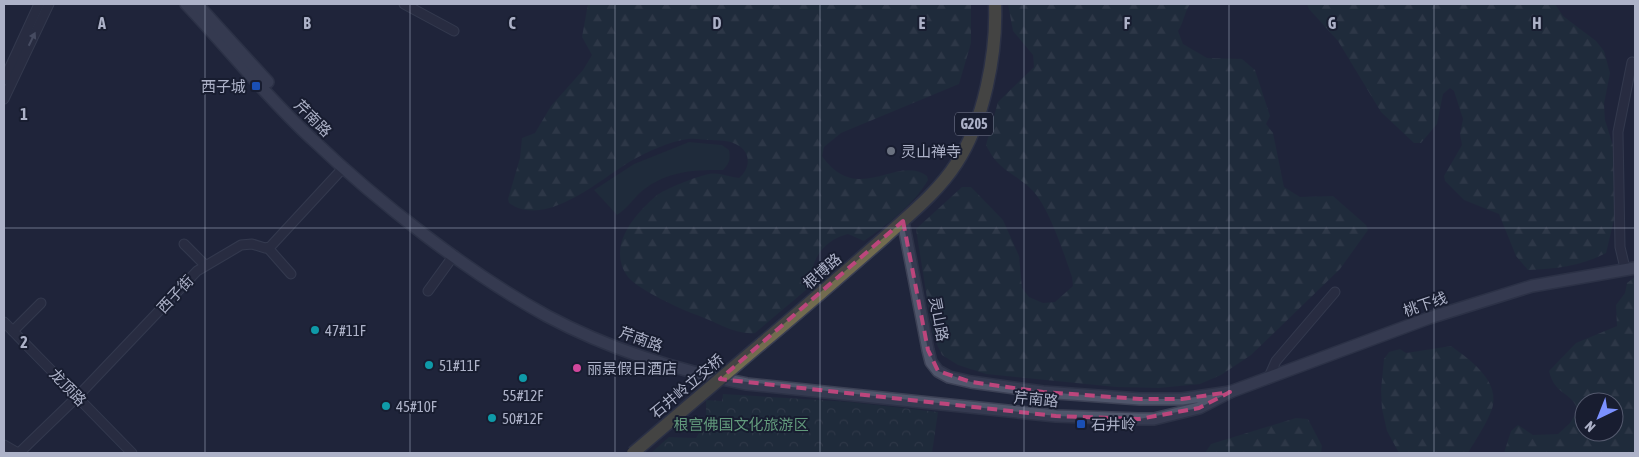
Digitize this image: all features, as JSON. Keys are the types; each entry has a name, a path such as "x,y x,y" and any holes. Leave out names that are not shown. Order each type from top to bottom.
{"highway":[{"name":"G205","path":"903,221 939,185 962,155 984,97 990,70 995,43 995,4"},
{"name":"根博路","path":"761,344 903,221"},
{"name":"石井岭立交桥","path":"633,453 761,344"}],"main road":[{"name":"芹南路","path":"186,4 311,139 344,167 454,255 520,300 584,334 695,373 747,384 1056,416 1154,418 1199,408 1230,392"},
{"path":"197,4 344,167"},
{"name":"灵山路","path":"903,221 930,356 938,371 949,377 1043,392 1140,399 1182,399 1230,392"},
{"name":"桃下线","path":"1230,392 1429,318 1516,291 1630,268"}],"street":[{"path":"4,80 38,4"},
{"path":"4,99 48,4"},
{"path":"404,4 454,31"},
{"path":"1630,268 1620,247 1618,132 1632,62"},
{"path":"291,274 268,248 344,167"},
{"path":"184,244 205,265"},
{"name":"西子街","path":"18,453 77,397 197,271 245,244 268,248"},
{"path":"428,291 454,255"},
{"path":"1268,378 1276,361 1335,292"},
{"path":"13,332 41,303"},
{"name":"龙顶路","path":"4,322 132,453"},
{"path":"4,445 18,453"}],"highlighted area":[{"path":"903,221 928,350 938,371 971,382 1043,392 1140,399 1182,399 1230,392 1199,408 1139,419 1056,416 720,379"}],"green space":[{"path":"588,4 971,4 971,43 959,84 841,133 824,147 822,156 836,171 849,178 863,179 903,171 915,171 927,176 928,180 908,205 864,241 848,234 839,237 825,246 813,267 812,285 755,333 748,333 726,327 681,309 640,287 628,277 622,266 620,254 621,243 632,222 639,212 660,193 681,183 709,174 739,178 746,169 748,159 743,149 739,146 725,141 681,140 659,147 637,158 572,199 555,206 539,210 524,209 509,203 508,199 520,158 522,138 535,133 551,106 583,70 592,55 582,37"},
{"path":"1008,4 1190,4 1178,31 1183,44 1207,58 1242,59 1255,70 1270,116 1266,124 1273,133 1284,187 1300,197 1333,196 1366,225 1368,230 1340,269 1251,355 1221,375 1200,384 1159,388 1116,387 986,374 958,365 942,355 933,336 916,229 962,187 971,187 1003,220 1019,256 1022,288 1029,297 1043,303 1055,302 1073,286 1072,277 1055,231 1038,198 1032,190 996,161 986,145 998,102 1034,67 1033,55 1013,31"},
{"path":"1307,4 1555,4 1563,16 1596,41 1604,51 1610,73 1604,104 1605,120 1616,155 1615,216 1606,253 1568,266 1528,270 1516,256 1499,214 1464,200 1445,181 1444,176 1462,145 1460,134 1463,119 1454,91 1450,88 1443,94 1437,124 1421,143 1414,143 1381,112 1338,41 1309,9"},
{"path":"689,142 722,145 729,150 730,159 723,170 691,171 661,179 642,191 617,215 594,190 634,164"},
{"path":"1635,277 1635,453 1504,453 1511,431 1518,425 1533,435 1558,434 1574,416 1574,442 1624,442 1624,392 1574,392 1574,403 1555,385 1549,371 1576,343 1617,326 1616,305 1625,293 1627,283"},
{"path":"1451,346 1474,364 1487,378 1493,396 1493,405 1489,417 1468,453 1399,453 1387,431 1382,409 1381,390 1384,359 1389,352 1400,349 1406,353"},
{"name":"根宫佛国文化旅游区","path":"723,394 851,402 938,412 932,453 651,453 669,437 696,438 706,421 706,400 722,401"},
{"path":"1296,418 1308,419 1322,446 1321,453 1205,453 1211,444"}],"place":[{"name":"西子城","path":"256,86"},
{"name":"灵山禅寺","path":"891,151"},
{"name":"47#11F","path":"315,330"},
{"name":"51#11F","path":"429,365"},
{"name":"丽景假日酒店","path":"577,368"},
{"name":"55#12F","path":"523,378"},
{"name":"45#10F","path":"386,406"},
{"name":"50#12F","path":"492,418"},
{"name":"石井岭","path":"1081,424"}]}
